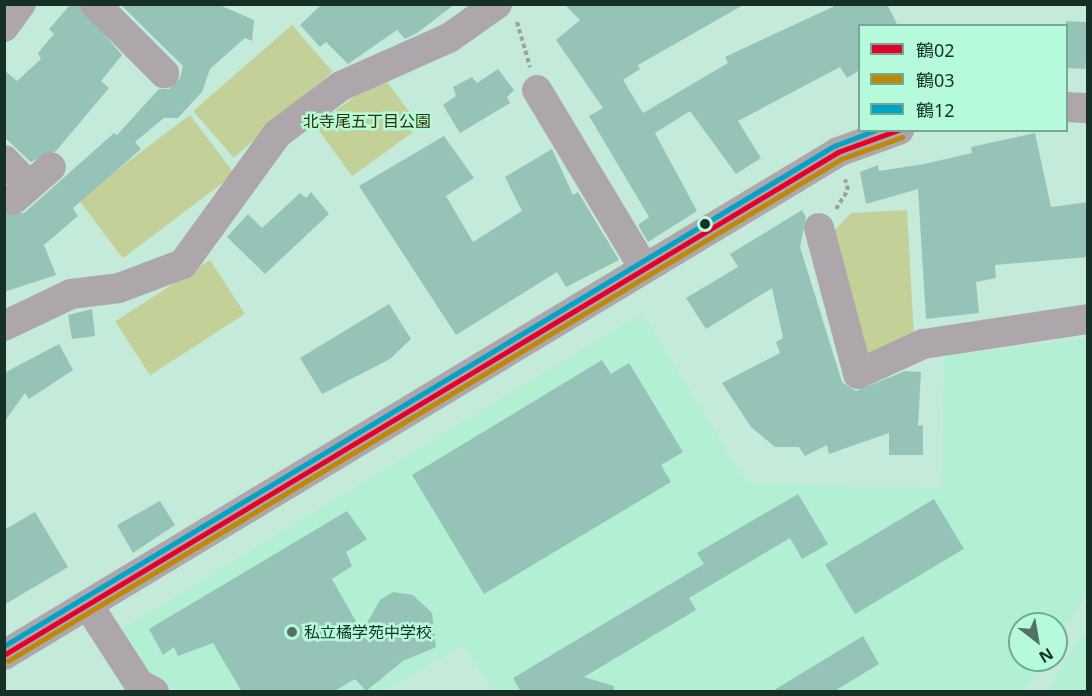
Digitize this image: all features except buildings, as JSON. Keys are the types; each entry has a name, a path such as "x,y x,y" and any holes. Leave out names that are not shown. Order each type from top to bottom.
{"street":[{"path":"4,27 21,4"},
{"path":"95,4 164,73"},
{"path":"4,326 71,294 119,288 183,264 277,134 341,86 449,38 504,9"},
{"path":"537,90 644,268"},
{"path":"1068,107 1088,108"},
{"path":"4,655 90,608 644,268 838,152 893,132"},
{"path":"4,160 21,193 51,167"},
{"path":"819,228 858,374 923,344 1088,319"},
{"path":"90,608 139,684 154,692"}],"path":[{"path":"504,9 537,90"},
{"path":"819,228 848,190 838,152"}],"shaded area":[{"path":"642,313 747,483 942,488 944,356 1087,338 1087,594 1068,624 1068,612 1008,612 1008,672 1037,672 1024,691 493,691 464,645 383,691 178,691 154,679 122,629"},
{"path":"1087,627 1087,691 1047,691 1059,672 1068,672 1068,657"}],"green space":[{"path":"292,25 333,72 234,158 193,111"},
{"name":"北寺尾五丁目公園","path":"383,76 420,127 352,176 315,125"},
{"path":"190,115 235,174 123,258 78,199"},
{"path":"907,210 914,337 866,360 832,233 851,213"},
{"path":"210,260 245,314 150,375 115,322"}],"transit line":[{"name":"鶴12","path":"4,646 834,146 871,132"},
{"name":"鶴02","path":"4,655 838,152 893,132"},
{"name":"鶴03","path":"8,661 841,159 902,137"}],"place":[{"name":"私立橘学苑中学校","path":"292,632"}]}
